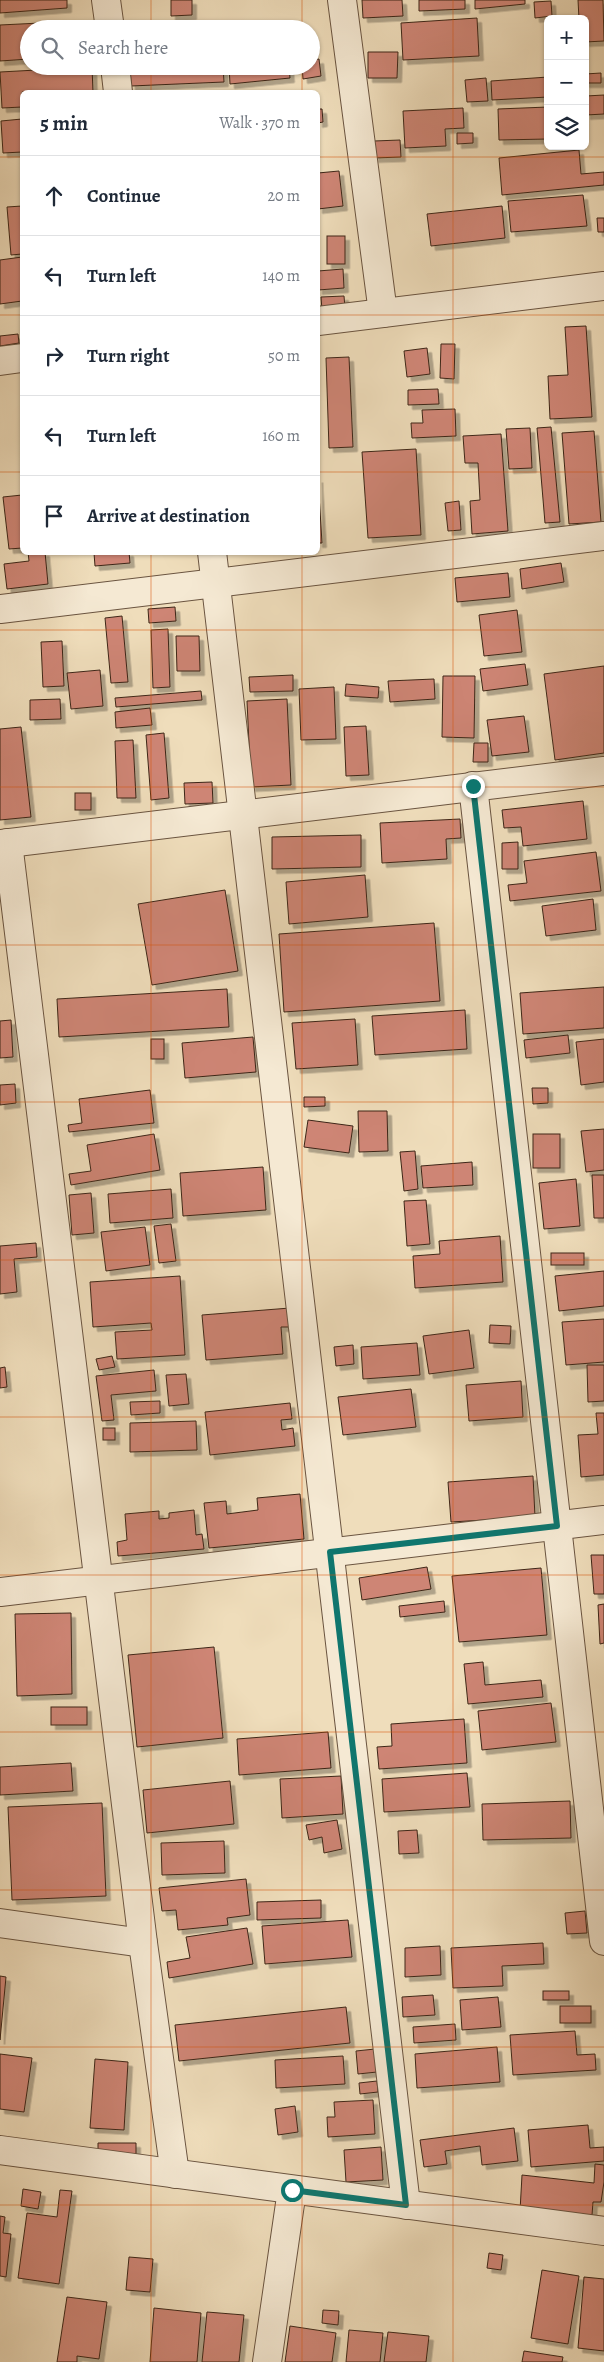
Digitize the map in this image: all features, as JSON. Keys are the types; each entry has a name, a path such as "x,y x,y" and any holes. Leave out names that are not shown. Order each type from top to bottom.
{"street":[{"path":"106,0 109,20"},
{"path":"342,0 382,313"},
{"path":"116,75 118,90"},
{"path":"320,321 604,286"},
{"path":"0,361 20,358"},
{"path":"0,609 604,536"},
{"path":"212,555 406,2205"},
{"path":"174,2174 4,843 604,771"},
{"path":"473,786 604,1941"},
{"path":"0,1592 604,1520"},
{"path":"0,1923 143,1943"},
{"path":"0,2150 604,2232"},
{"path":"267,2362 292,2190"}],"building":[{"path":"0,0 67,0 67,8 0,13"},
{"path":"171,0 192,0 192,15 171,16"},
{"path":"362,0 402,0 403,16 363,18"},
{"path":"419,0 465,0 465,9 419,11"},
{"path":"475,0 525,0 525,4 475,9"},
{"path":"578,0 603,0 604,41 589,42 589,15 579,15"},
{"path":"551,1 552,15 535,18 534,2"},
{"path":"477,18 479,56 403,60 401,23"},
{"path":"20,24 20,60 0,61 0,25"},
{"path":"368,52 398,52 397,78 368,78"},
{"path":"320,68 321,76 303,79 303,75 320,75"},
{"path":"20,71 20,75 92,75 93,90 20,90 20,107 2,108 0,72"},
{"path":"601,73 601,83 589,83 589,74"},
{"path":"130,75 224,75 224,82 131,86"},
{"path":"230,75 290,75 290,78 230,84"},
{"path":"544,77 544,97 492,100 491,81"},
{"path":"486,78 488,101 467,102 465,80"},
{"path":"604,95 604,114 589,115 589,96"},
{"path":"544,107 544,139 499,140 498,109"},
{"path":"463,108 464,128 445,129 446,146 405,148 403,111"},
{"path":"320,109 322,109 323,122 320,123"},
{"path":"20,119 20,152 3,153 1,121"},
{"path":"457,133 473,133 473,143 457,144"},
{"path":"400,140 401,157 374,158 374,141"},
{"path":"579,150 581,174 604,172 604,185 502,195 499,158"},
{"path":"339,171 343,206 320,209 320,173"},
{"path":"583,195 587,226 511,232 508,201"},
{"path":"20,206 20,254 11,255 7,207"},
{"path":"502,206 505,238 431,246 427,214"},
{"path":"597,218 604,218 604,232 598,232"},
{"path":"327,236 345,236 345,264 327,264"},
{"path":"20,257 20,301 0,304 0,260"},
{"path":"343,269 344,288 320,290 320,271"},
{"path":"344,296 345,308 322,310 321,297"},
{"path":"586,326 592,417 550,419 548,376 568,375 565,327"},
{"path":"18,334 19,343 0,346 0,336"},
{"path":"441,344 455,344 454,379 440,378"},
{"path":"427,348 430,374 407,377 404,351"},
{"path":"349,357 353,447 329,448 326,358"},
{"path":"438,389 439,404 408,405 408,390"},
{"path":"455,409 456,436 412,438 411,423 423,423 422,410"},
{"path":"551,427 560,522 545,523 537,428"},
{"path":"530,428 532,468 509,469 506,429"},
{"path":"594,431 601,522 569,524 562,433"},
{"path":"501,434 508,531 472,534 470,501 480,500 478,463 465,463 463,436"},
{"path":"416,449 421,535 368,538 362,452"},
{"path":"20,495 20,548 9,549 3,497"},
{"path":"459,501 461,530 448,531 445,503"},
{"path":"320,510 322,543 320,543"},
{"path":"28,555 45,555 48,584 7,589 4,564 29,561"},
{"path":"94,555 129,555 130,563 95,566"},
{"path":"561,563 564,582 522,589 520,569"},
{"path":"508,573 510,597 457,602 455,578"},
{"path":"175,607 176,621 149,623 148,609"},
{"path":"517,610 522,652 484,656 479,615"},
{"path":"122,616 128,682 111,683 105,618"},
{"path":"168,629 170,687 153,688 151,630"},
{"path":"176,636 199,636 200,671 177,671"},
{"path":"62,641 64,686 43,687 41,642"},
{"path":"525,664 528,685 483,691 480,669"},
{"path":"604,666 604,753 555,760 544,674"},
{"path":"100,670 103,706 71,709 67,673"},
{"path":"293,675 293,691 250,692 249,677"},
{"path":"443,676 475,676 474,738 442,737"},
{"path":"434,679 435,699 390,702 388,681"},
{"path":"346,684 379,687 378,698 345,696"},
{"path":"334,687 336,739 301,740 299,689"},
{"path":"201,691 202,700 116,707 115,698"},
{"path":"60,699 61,719 30,720 30,700"},
{"path":"287,699 291,785 251,787 247,701"},
{"path":"150,708 152,725 116,728 115,712"},
{"path":"524,716 529,752 492,756 487,720"},
{"path":"366,726 369,775 346,776 344,727"},
{"path":"21,727 31,817 0,820 0,729"},
{"path":"164,733 169,798 151,800 146,735"},
{"path":"133,740 136,798 117,798 115,741"},
{"path":"474,743 488,743 488,762 473,762"},
{"path":"212,782 213,803 185,804 184,783"},
{"path":"75,793 91,793 91,810 75,810"},
{"path":"583,801 587,839 523,846 521,827 504,828 502,810"},
{"path":"460,819 461,838 446,839 447,859 382,863 380,823"},
{"path":"361,835 361,867 272,869 272,837"},
{"path":"518,842 518,869 502,869 502,843"},
{"path":"596,852 601,891 510,901 508,885 527,883 524,861"},
{"path":"365,875 368,917 289,924 286,882"},
{"path":"225,890 238,971 152,985 138,904"},
{"path":"593,899 596,930 546,936 542,906"},
{"path":"434,923 440,1001 284,1012 279,934"},
{"path":"604,987 604,1028 523,1034 520,993"},
{"path":"227,989 229,1027 59,1037 57,999"},
{"path":"465,1010 467,1049 375,1055 372,1016"},
{"path":"355,1019 358,1065 296,1069 292,1023"},
{"path":"11,1020 13,1057 0,1058 0,1021"},
{"path":"568,1035 570,1053 526,1058 524,1040"},
{"path":"253,1037 256,1072 185,1078 182,1043"},
{"path":"151,1039 164,1039 164,1059 151,1059"},
{"path":"604,1039 604,1082 581,1085 576,1042"},
{"path":"15,1084 16,1103 0,1105 0,1085"},
{"path":"532,1088 548,1088 548,1103 533,1104"},
{"path":"150,1090 154,1123 69,1132 68,1125 82,1123 79,1099"},
{"path":"304,1097 325,1097 325,1106 304,1107"},
{"path":"358,1111 387,1111 388,1151 359,1152"},
{"path":"308,1120 353,1126 349,1153 304,1147"},
{"path":"604,1129 604,1170 586,1172 581,1131"},
{"path":"154,1134 160,1170 71,1185 69,1174 91,1171 87,1145"},
{"path":"533,1134 560,1134 560,1168 533,1168"},
{"path":"415,1151 418,1189 404,1191 400,1152"},
{"path":"472,1162 473,1185 423,1188 421,1166"},
{"path":"263,1167 266,1210 183,1216 180,1173"},
{"path":"592,1175 604,1175 604,1218 594,1218"},
{"path":"576,1179 580,1226 544,1229 539,1183"},
{"path":"171,1189 173,1218 110,1223 108,1194"},
{"path":"91,1193 94,1233 72,1235 69,1195"},
{"path":"426,1200 430,1244 407,1246 404,1201"},
{"path":"171,1224 176,1261 159,1263 154,1226"},
{"path":"145,1227 150,1265 106,1271 101,1232"},
{"path":"500,1236 503,1282 415,1288 413,1256 440,1254 439,1241"},
{"path":"36,1243 37,1257 14,1259 17,1292 0,1294 0,1246"},
{"path":"551,1253 584,1253 584,1265 551,1265"},
{"path":"604,1271 604,1306 559,1311 555,1276"},
{"path":"180,1276 185,1355 117,1359 115,1332 152,1330 151,1323 93,1327 90,1282"},
{"path":"290,1308 291,1327 281,1327 283,1354 206,1360 202,1315"},
{"path":"604,1319 604,1362 566,1365 562,1322"},
{"path":"490,1325 511,1326 510,1344 489,1343"},
{"path":"469,1330 474,1368 429,1374 423,1336"},
{"path":"417,1343 420,1375 363,1379 361,1347"},
{"path":"353,1345 354,1364 336,1366 334,1347"},
{"path":"112,1356 115,1367 99,1370 96,1359"},
{"path":"587,1365 604,1365 604,1401 588,1402"},
{"path":"5,1367 7,1387 0,1388 0,1368"},
{"path":"154,1370 156,1391 111,1395 114,1420 102,1421 96,1376"},
{"path":"186,1374 189,1404 169,1406 166,1375"},
{"path":"521,1381 523,1417 469,1421 466,1385"},
{"path":"411,1389 416,1427 343,1435 338,1397"},
{"path":"160,1401 160,1413 131,1415 130,1402"},
{"path":"290,1403 292,1419 281,1420 282,1430 293,1428 295,1446 210,1455 205,1412"},
{"path":"596,1413 604,1413 604,1475 581,1477 578,1435 598,1434"},
{"path":"196,1421 197,1450 130,1452 130,1423"},
{"path":"103,1428 115,1428 115,1440 103,1440"},
{"path":"533,1476 535,1517 451,1522 448,1482"},
{"path":"300,1494 304,1539 209,1548 204,1503 226,1501 227,1514 258,1510 257,1498"},
{"path":"194,1510 196,1535 202,1534 204,1549 118,1556 117,1542 127,1540 125,1514 159,1511 159,1519 169,1518 169,1513"},
{"path":"591,1555 604,1555 604,1594 594,1594"},
{"path":"427,1567 431,1589 362,1600 359,1578"},
{"path":"541,1568 547,1635 459,1642 452,1576"},
{"path":"444,1601 445,1612 400,1617 399,1606"},
{"path":"604,1604 604,1643 600,1644 598,1605"},
{"path":"71,1613 72,1694 17,1696 15,1614"},
{"path":"214,1647 223,1738 137,1747 128,1655"},
{"path":"483,1662 485,1685 541,1680 543,1697 468,1704 464,1664"},
{"path":"551,1703 556,1742 482,1750 478,1711"},
{"path":"51,1707 87,1707 87,1725 51,1725"},
{"path":"464,1719 467,1763 379,1769 377,1747 392,1746 391,1724"},
{"path":"328,1732 331,1768 239,1775 237,1739"},
{"path":"71,1763 73,1791 0,1795 0,1767"},
{"path":"467,1773 470,1807 384,1812 382,1779"},
{"path":"341,1776 343,1814 282,1818 280,1779"},
{"path":"230,1781 234,1824 147,1833 143,1790"},
{"path":"570,1801 571,1838 483,1840 482,1804"},
{"path":"102,1803 106,1896 12,1900 8,1807"},
{"path":"337,1820 342,1849 324,1853 322,1837 309,1840 306,1825"},
{"path":"417,1830 419,1853 399,1854 398,1831"},
{"path":"224,1841 225,1873 162,1875 161,1843"},
{"path":"246,1879 250,1915 227,1918 228,1925 178,1930 176,1910 162,1911 159,1888"},
{"path":"321,1900 321,1918 257,1920 257,1902"},
{"path":"585,1911 587,1933 567,1934 565,1913"},
{"path":"348,1920 352,1957 265,1964 262,1926"},
{"path":"247,1928 253,1964 169,1978 167,1962 190,1958 186,1937"},
{"path":"543,1943 544,1964 502,1966 503,1986 453,1988 451,1948"},
{"path":"440,1946 441,1975 405,1977 405,1948"},
{"path":"0,1976 6,1977 0,2040"},
{"path":"543,1991 569,1991 569,2000 543,2000"},
{"path":"433,1995 435,2015 403,2017 402,1997"},
{"path":"498,1997 501,2027 462,2030 460,2000"},
{"path":"560,2006 591,2006 591,2023 560,2023"},
{"path":"346,2007 350,2043 179,2061 175,2025"},
{"path":"455,2024 456,2040 414,2043 413,2027"},
{"path":"575,2031 577,2055 595,2054 596,2070 513,2075 510,2035"},
{"path":"497,2047 500,2082 417,2088 415,2054"},
{"path":"375,2049 377,2072 358,2074 356,2051"},
{"path":"0,2054 32,2058 24,2112 0,2109"},
{"path":"343,2056 345,2084 276,2088 275,2060"},
{"path":"95,2059 128,2062 124,2130 90,2128"},
{"path":"377,2081 378,2092 360,2094 359,2083"},
{"path":"373,2100 375,2134 328,2137 327,2117 335,2117 334,2102"},
{"path":"295,2106 298,2132 278,2135 275,2109"},
{"path":"588,2125 590,2148 604,2147 604,2161 531,2167 528,2130"},
{"path":"514,2128 518,2161 482,2165 480,2146 445,2151 447,2164 424,2167 420,2140"},
{"path":"98,2143 136,2143 136,2154 98,2153"},
{"path":"381,2147 383,2180 346,2182 344,2150"},
{"path":"595,2164 604,2165 604,2182 601,2202 593,2202 592,2215 520,2211 522,2175 594,2183"},
{"path":"23,2189 41,2192 38,2209 21,2206"},
{"path":"60,2190 72,2191 59,2284 18,2278 27,2213 57,2217"},
{"path":"0,2216 5,2217 3,2233 11,2234 6,2277 0,2276"},
{"path":"489,2253 503,2255 501,2270 487,2268"},
{"path":"129,2257 153,2259 150,2292 126,2290"},
{"path":"542,2270 579,2276 568,2344 531,2338"},
{"path":"584,2277 604,2279 604,2351 578,2348"},
{"path":"67,2297 107,2302 99,2359 77,2356 77,2362 57,2362"},
{"path":"154,2308 201,2313 197,2362 150,2362"},
{"path":"323,2310 339,2311 338,2325 322,2323"},
{"path":"207,2312 244,2315 239,2362 202,2362"},
{"path":"290,2326 336,2333 332,2362 285,2362"},
{"path":"349,2330 383,2333 380,2362 346,2362"},
{"path":"388,2332 429,2336 426,2362 384,2362"},
{"path":"524,2351 563,2357 562,2362 522,2362"}],"route":[{"path":"292,2190 406,2205 330,1552 557,1526 473,786"}]}
